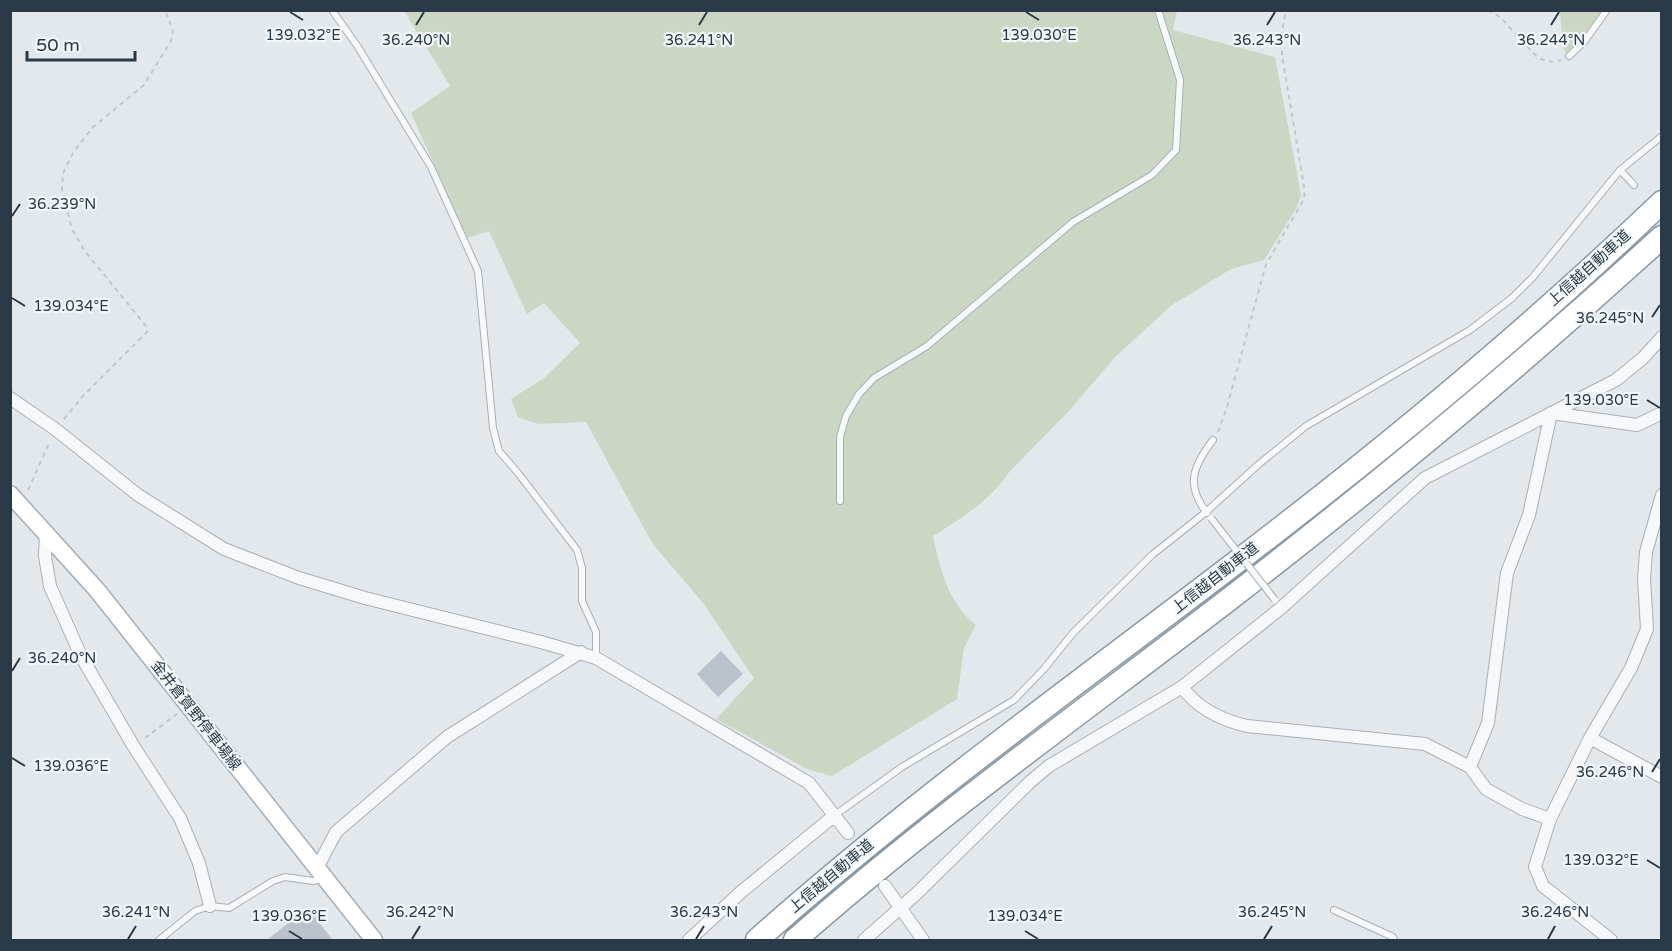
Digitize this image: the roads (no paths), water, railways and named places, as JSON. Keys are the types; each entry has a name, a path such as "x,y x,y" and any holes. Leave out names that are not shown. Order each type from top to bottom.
{"highway":[{"name":"上信越自動車道","path":"757,940 907,813 1225,572 1403,429 1533,318 1662,202"},
{"name":"上信越自動車道","path":"795,940 969,795 1235,594 1414,452 1543,343 1662,237"}],"main road":[{"name":"金井倉賀野停車場線","path":"16,500 97,590 374,940"}],"street":[{"path":"864,940 1049,766 1182,687 1425,477 1616,380 1643,358 1662,337"},
{"path":"10,398 55,429 138,495 224,549 299,578 365,598 596,657 809,783 848,833"},
{"path":"1551,413 1637,425 1662,413"},
{"path":"1470,767 1488,723 1506,573 1529,515 1551,413"},
{"path":"1611,940 1543,886 1535,867 1550,819 1590,738 1631,668 1647,629 1644,579 1646,552 1662,495"},
{"path":"45,532 45,556 50,586 81,656 134,747 180,818 199,863 210,906"},
{"path":"321,873 336,831 447,737 581,652"},
{"path":"1182,687 1195,702 1226,721 1246,726 1425,744 1470,767 1486,789 1522,809 1550,819"},
{"path":"1590,738 1662,777"},
{"path":"689,940 741,892 835,815"},
{"path":"885,886 923,940"}],"lane":[{"path":"332,10 358,47 431,167 478,271 493,428 499,451 577,550 582,568 582,602 596,632 596,657"},
{"path":"840,501 840,437 846,416 859,394 874,378 927,346 1073,222 1152,175 1176,150 1180,80 1158,10"},
{"path":"1569,56 1584,42 1607,10"},
{"path":"835,815 902,767 1014,700 1043,670 1073,633 1152,555 1306,426 1470,330 1512,298 1533,277 1620,170 1662,136"},
{"path":"1620,170 1634,186"},
{"path":"1214,440 1202,455 1193,476 1197,500 1278,604"},
{"path":"159,940 195,911 210,906 229,908 273,881 285,877 313,880 321,873"},
{"path":"1334,910 1385,932 1394,937 1394,940"}]}
